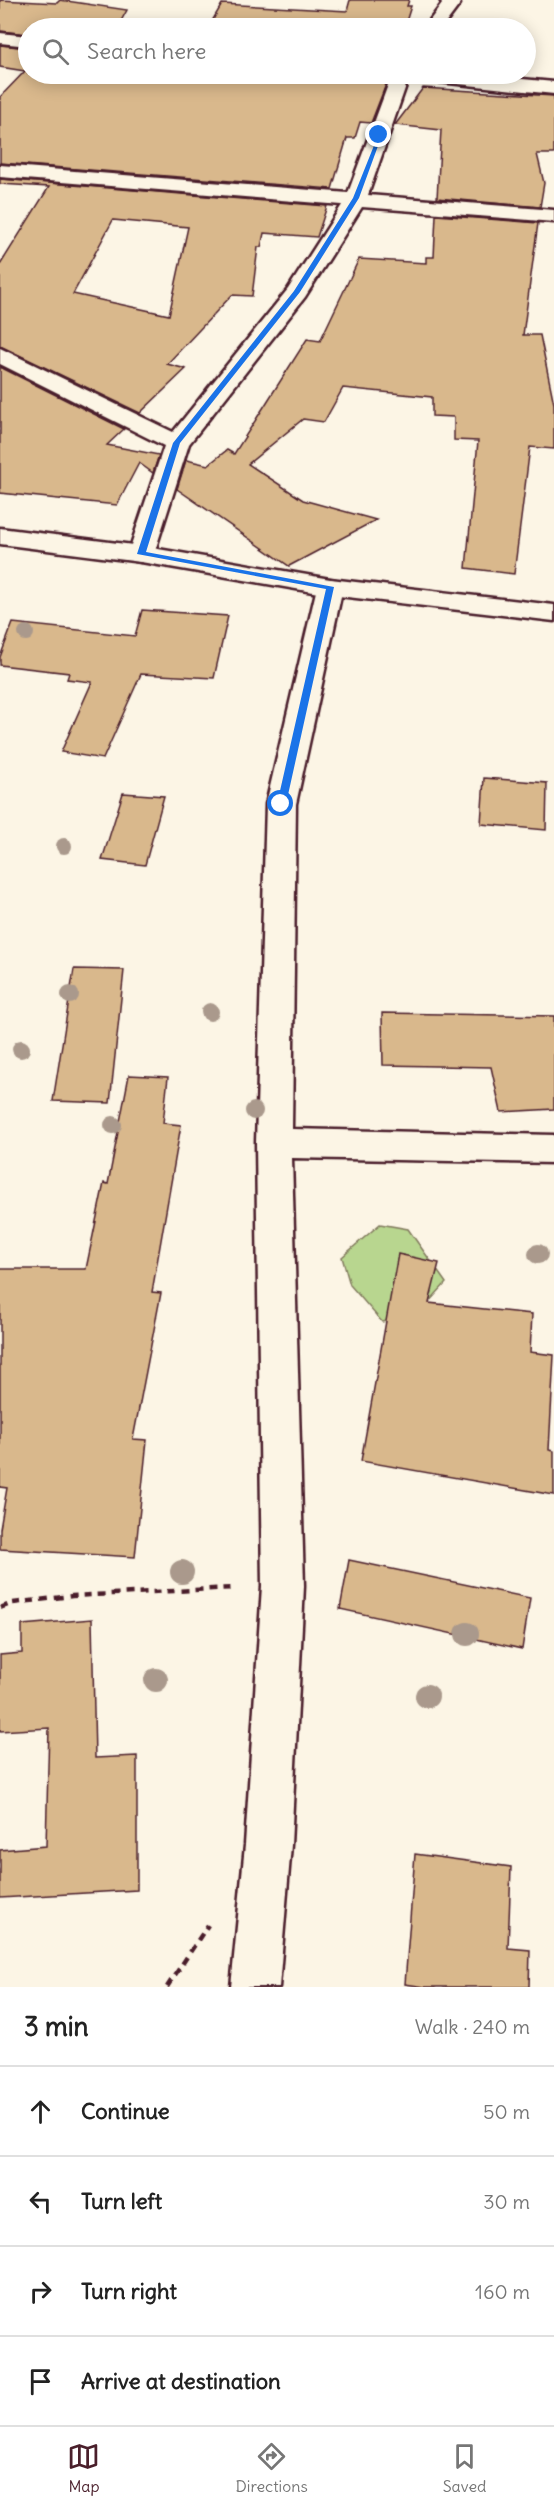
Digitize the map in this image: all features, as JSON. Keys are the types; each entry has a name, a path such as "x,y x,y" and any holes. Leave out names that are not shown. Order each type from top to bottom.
{"street":[{"path":"440,18 451,4 449,0"},
{"path":"0,38 18,40"},
{"path":"141,554 177,443 297,292 356,198 397,84"},
{"path":"516,84 554,88"},
{"path":"0,171 356,198 554,216"},
{"path":"0,355 177,443"},
{"path":"0,536 141,554 330,587 554,613"},
{"path":"255,1987 268,1845 283,1586 274,1143 281,804 330,587"},
{"path":"274,1143 554,1149"}],"path":[{"path":"0,1608 4,1604 38,1599 283,1586"}],"green space":[{"path":"380,1224 408,1229 446,1283 416,1316 382,1322 350,1285 342,1257"}],"building":[{"path":"0,0 57,3 60,0 127,10 123,18 18,18 18,33 0,31"},
{"path":"350,0 409,0 407,6 411,6 407,18 214,18 222,4 347,11"},
{"path":"0,45 18,47 18,70 0,67"},
{"path":"18,78 18,84 386,84 371,123 360,122 355,138 347,138 332,189 0,163 0,97"},
{"path":"423,88 554,96 554,154 537,154 544,183 540,207 437,198 441,130 395,125"},
{"path":"0,179 327,206 317,237 264,233 261,247 258,247 252,296 232,295 167,364 186,369 140,413 0,346 0,265 49,187 0,184","holes":["113,220 188,227 169,315 73,294"]},
{"path":"436,215 538,223 523,335 540,335 554,404 554,449 530,447 514,574 466,568 478,441 454,440 454,417 432,416 432,397 343,388 324,422 303,419 248,464 303,500 376,520 289,566 177,489 186,460 208,465 227,450 234,454 307,339 320,341 359,259 426,263 426,257 434,257"},
{"path":"0,367 124,429 107,445 159,455 153,473 139,463 117,505 0,493"},
{"path":"142,610 228,616 214,678 141,674 103,759 61,752 92,682 67,679 69,673 0,665 0,657 13,623 135,636"},
{"path":"484,778 547,783 546,830 481,824"},
{"path":"123,793 164,796 145,865 102,860"},
{"path":"74,969 124,970 110,1103 53,1101"},
{"path":"382,1013 554,1016 554,1109 501,1112 491,1067 383,1065"},
{"path":"129,1075 168,1077 163,1123 181,1125 152,1292 161,1293 133,1439 147,1440 135,1557 0,1549 0,1529 7,1488 0,1487 0,1269 86,1269 104,1183 108,1184"},
{"path":"398,1254 439,1263 429,1303 532,1314 530,1352 554,1355 549,1450 554,1451 554,1495 361,1461"},
{"path":"349,1560 530,1598 522,1649 340,1609"},
{"path":"92,1619 95,1758 137,1756 137,1890 0,1898 0,1850 46,1846 49,1728 0,1731 0,1655 22,1653 22,1625"},
{"path":"415,1854 511,1867 508,1948 530,1950 529,1987 425,1987 405,1984"}],"route":[{"path":"281,804 330,587 141,554 177,443 297,292 356,198 379,135"}]}
